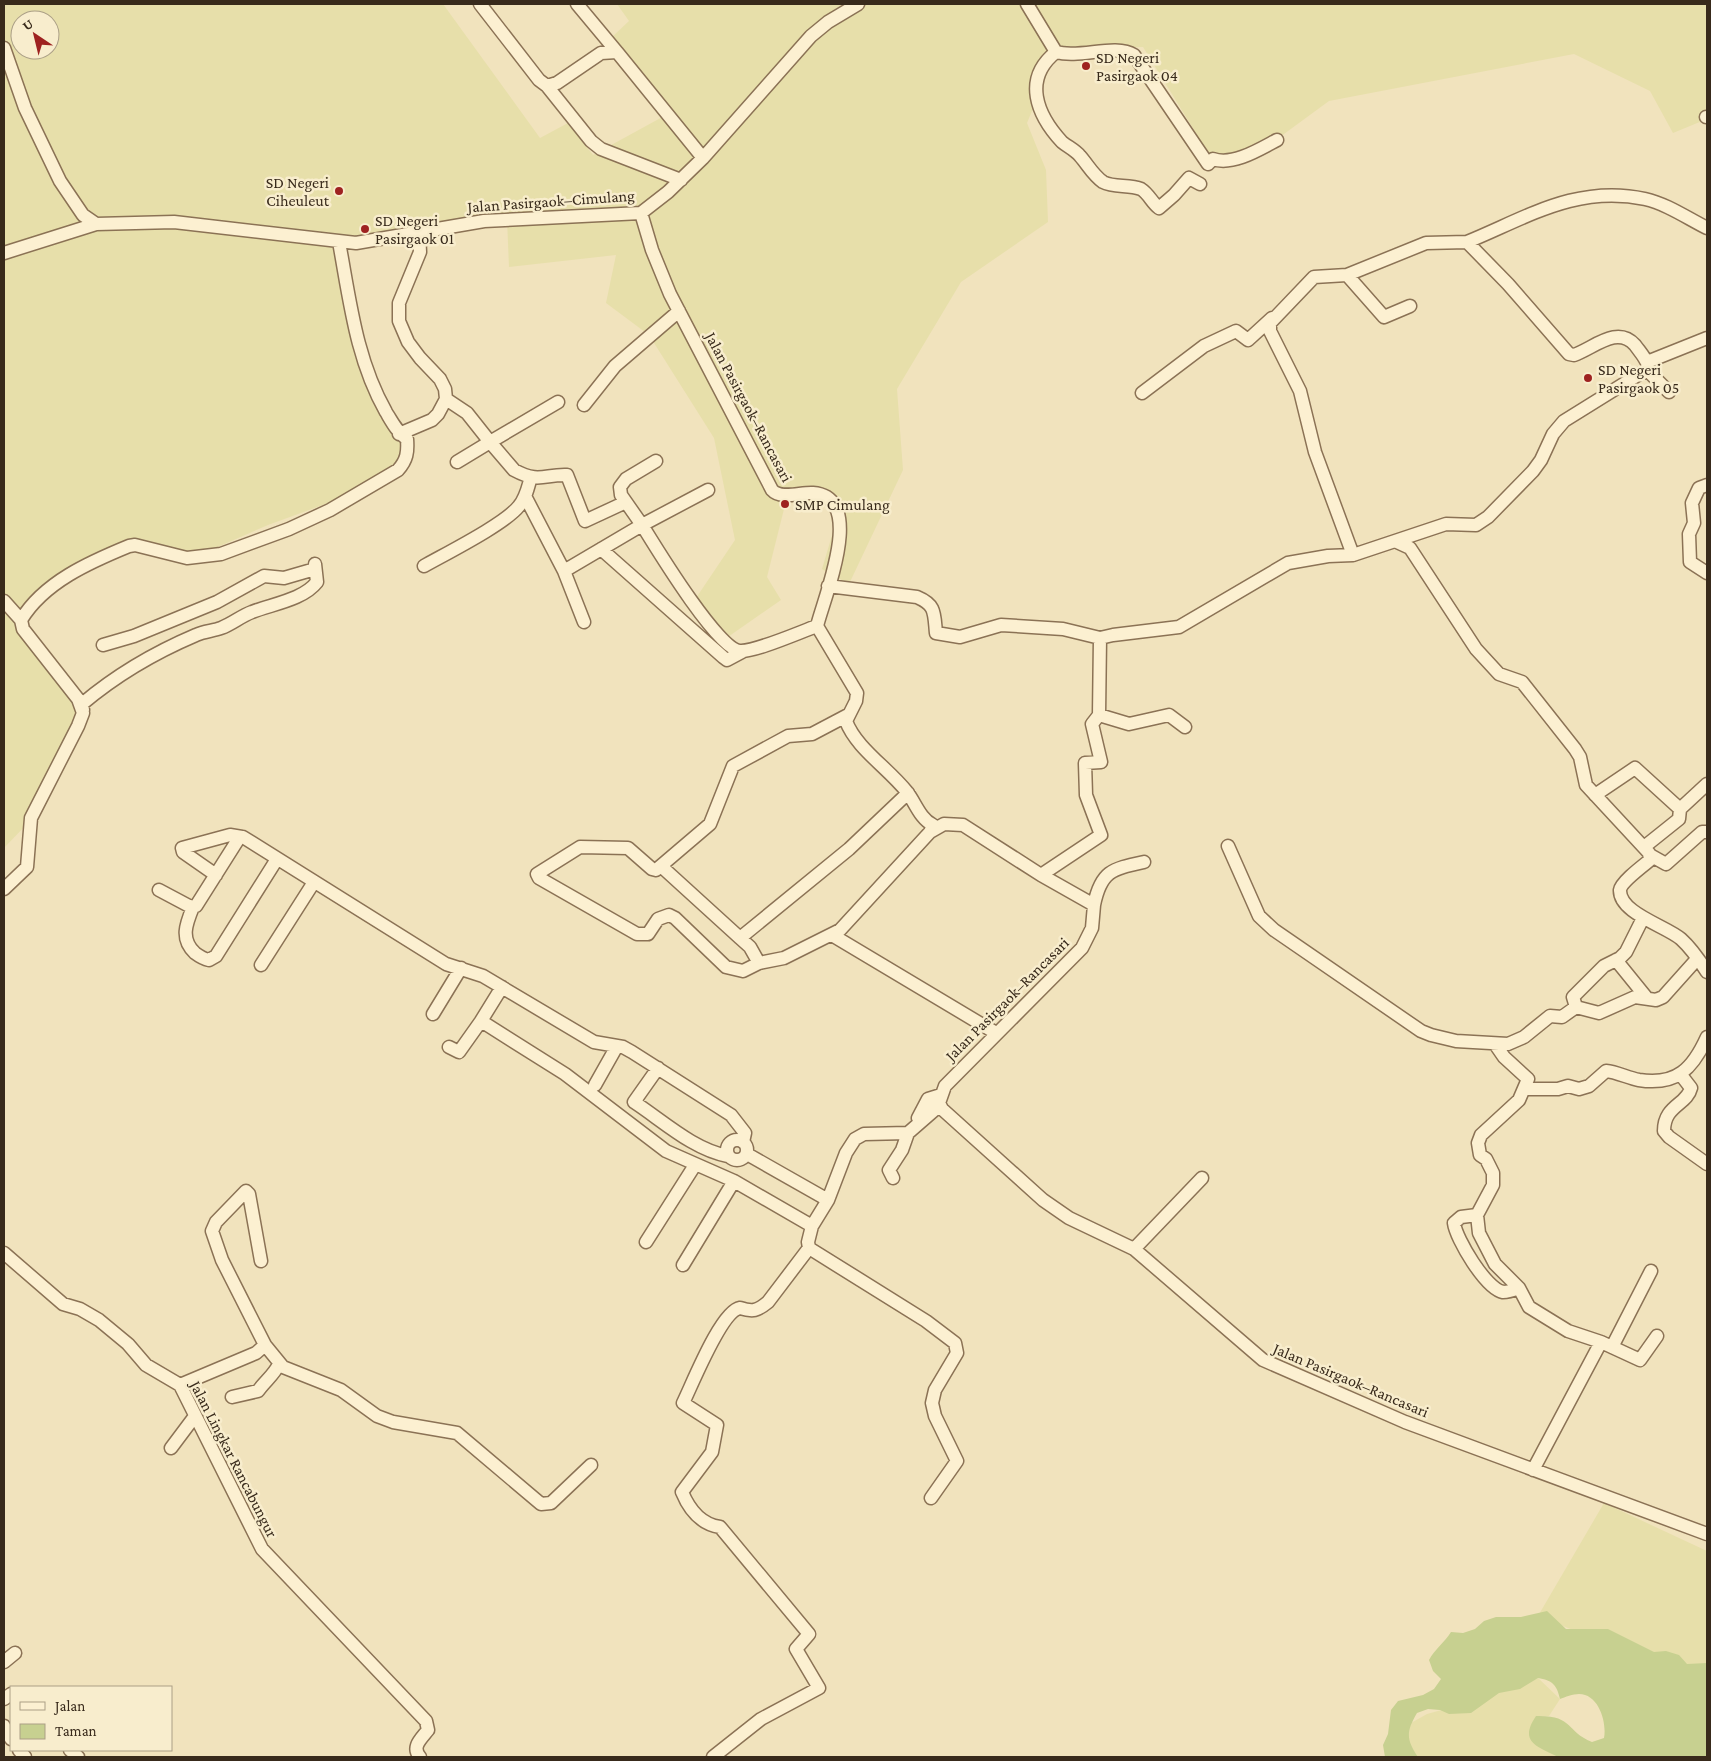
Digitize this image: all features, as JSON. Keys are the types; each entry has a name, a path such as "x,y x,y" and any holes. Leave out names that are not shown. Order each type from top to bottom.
{"street":[{"path":"480,4 539,80 547,86 595,145 610,153 681,180"},
{"path":"577,4 703,158"},
{"name":"Jalan Pasirgaok–Cimulang","path":"4,253 96,224 151,221 182,222 356,243 484,221 641,213 681,180 703,158 810,36 828,22 858,4"},
{"path":"1027,4 1056,52 1074,55 1122,51 1134,55 1208,164 1213,159 1221,160 1247,154 1277,140"},
{"path":"4,48 25,108 60,181 83,215 96,224"},
{"path":"547,86 557,83 601,53 617,52"},
{"path":"1056,52 1042,68 1035,95 1040,109 1062,142 1080,155 1093,173 1105,183 1141,190 1148,194 1159,208 1174,196 1189,178 1200,184"},
{"path":"1142,393 1204,346 1236,331 1248,340 1276,315 1312,278 1347,275 1426,243 1467,242 1506,223 1548,206 1588,196 1645,199 1707,228"},
{"name":"Jalan Pasirgaok–Rancasari","path":"641,213 652,250 679,311 772,490 779,495 821,494 835,505 839,512 840,531 834,568 816,626"},
{"path":"399,434 432,420 438,414 446,399 445,389 440,379 408,342 399,321 399,303 420,252 419,232"},
{"path":"21,620 30,607 52,587 72,574 129,546 138,546 186,558 209,556 281,532 330,510 402,466 408,452 406,439 399,434 375,393 362,361 339,242"},
{"path":"1467,242 1508,284 1569,354 1574,355 1606,339 1619,336 1631,341 1647,365 1669,392"},
{"path":"1347,275 1384,317 1410,306"},
{"path":"584,405 615,366 679,311"},
{"path":"1276,315 1270,323 1270,332 1300,392 1315,452 1353,555"},
{"path":"828,586 917,597 928,602 934,611 936,633 960,637 1001,625 1063,629 1100,638 1179,627 1283,564 1328,556 1353,555 1397,542 1446,524 1456,523 1472,526 1481,522 1511,494 1536,466 1553,434 1564,420 1647,365 1707,338"},
{"path":"446,399 467,413 514,470 531,477 548,478 566,474 586,521 626,502"},
{"path":"456,462 558,402"},
{"path":"656,460 622,482 621,492 702,615 728,647 742,652"},
{"path":"424,566 512,513 521,504 531,477"},
{"path":"1707,485 1699,488 1692,503 1694,523 1689,534 1690,562 1707,573"},
{"path":"564,571 642,525 708,490"},
{"path":"525,496 564,571 584,622"},
{"path":"1397,542 1410,548 1476,649 1499,674 1520,680 1538,701 1575,749 1581,762 1584,782 1647,851 1666,864 1702,832 1707,832"},
{"path":"600,549 727,660 742,652 816,626 857,693 856,701 848,714 846,723 856,740 884,765 908,793 925,820 933,825 930,832"},
{"path":"4,889 27,867 31,818 78,726 82,704 97,691 160,652 197,634 222,627 251,612 307,590 317,582 315,567 284,578 264,576 217,602 134,636 103,645"},
{"path":"4,600 21,620 26,633 78,700 82,710"},
{"path":"1041,875 1101,835 1086,795 1085,763 1101,762 1092,724 1099,715 1100,638"},
{"path":"848,714 812,734 790,735 733,766 710,824 662,867 654,870 627,847 582,847 540,871 537,876 637,934 648,934 658,919 669,915 675,918 726,967 743,971 759,963 784,958 832,935 855,915 930,832 944,824 963,825 1041,875 1094,906"},
{"path":"1099,715 1129,724 1169,715 1185,727"},
{"path":"1595,795 1635,768 1680,809"},
{"path":"1647,851 1679,819 1680,809 1707,784"},
{"path":"740,938 849,849 908,793"},
{"path":"216,875 183,852 182,848 230,835 242,837 446,964 483,976 586,1038 617,1046 658,1068 731,1114 745,1133 743,1142"},
{"path":"242,837 197,905 193,907 185,931 185,940 197,955 210,960 216,956 277,859"},
{"path":"1228,846 1259,916 1282,936 1325,963 1421,1031 1456,1041 1508,1044 1518,1040 1550,1016 1562,1017 1576,1007"},
{"path":"1647,851 1650,860 1620,888 1622,895 1631,909 1643,918 1676,936 1707,972"},
{"name":"Jalan Pasirgaok–Rancasari","path":"1144,862 1118,868 1108,874 1098,889 1092,928 1082,948 1034,999 996,1033 950,1081 940,1100 1049,1204 1069,1218 1134,1249 1263,1360 1405,1422 1707,1534"},
{"path":"662,867 750,947 759,963"},
{"path":"261,966 314,882"},
{"path":"159,890 193,907"},
{"path":"1576,1007 1573,998 1604,966 1626,952 1643,918"},
{"path":"832,935 996,1033"},
{"path":"1576,1007 1599,1013 1635,997 1646,997 1656,1000 1662,997 1697,959"},
{"path":"1616,960 1646,997"},
{"path":"434,1014 461,968"},
{"path":"449,1047 459,1052 502,987"},
{"path":"481,1021 564,1074 666,1151 734,1182 812,1226"},
{"path":"1524,1089 1558,1089 1568,1086 1580,1089 1589,1086 1606,1071 1651,1081 1681,1075 1695,1061 1707,1037"},
{"path":"1494,1044 1528,1079 1520,1100 1482,1135 1478,1143 1480,1155 1492,1167 1493,1185 1477,1215 1478,1233 1494,1264 1519,1288 1527,1304 1532,1309 1568,1331 1607,1344 1640,1360 1658,1336"},
{"path":"595,1085 617,1046"},
{"path":"658,1068 634,1102 715,1153 728,1156 733,1160 740,1160 747,1154 747,1147 743,1142 736,1140 730,1144 727,1150 728,1156"},
{"path":"1681,1075 1691,1088 1690,1094 1667,1115 1664,1131 1669,1137 1707,1164"},
{"path":"893,1178 889,1170 898,1158 910,1130 940,1100"},
{"path":"713,1757 760,1719 820,1688 796,1649 809,1634 720,1526 710,1525 689,1509 682,1492 712,1452 717,1425 683,1403 718,1330 730,1313 740,1308 754,1311 768,1302 809,1248 808,1242 812,1226 828,1200 846,1152 854,1139 864,1134 910,1130"},
{"path":"747,1154 828,1200"},
{"path":"646,1242 695,1165"},
{"path":"1134,1249 1202,1178"},
{"path":"683,1265 734,1182"},
{"path":"261,1261 249,1194 246,1191 216,1222 212,1231 222,1260 265,1345 279,1364 341,1390 380,1418 441,1432 454,1432 541,1504 551,1503 591,1465"},
{"path":"1477,1215 1461,1217 1454,1223 1455,1231 1462,1244 1481,1274 1497,1289 1506,1292 1519,1288"},
{"path":"809,1248 934,1326 956,1345 958,1350 955,1358 935,1390 932,1403 935,1416 952,1447 957,1462 931,1498"},
{"name":"Jalan Lingkar Rancabungur","path":"4,1254 63,1304 80,1309 106,1325 146,1365 180,1385 262,1549 426,1721 428,1730 416,1746 416,1753 420,1757"},
{"path":"1533,1470 1651,1271"},
{"path":"180,1385 256,1353 265,1345"},
{"path":"232,1398 258,1391 263,1383 273,1375 279,1364"},
{"path":"171,1448 195,1416"},
{"path":"4,1662 15,1653"},
{"path":"4,1726 10,1737"}],"shaded area":[{"path":"4,4 443,4 540,138 568,123 593,155 666,115 610,39 629,21 617,4 1707,4 1707,119 1673,133 1650,91 1574,54 1329,101 1258,153 1210,156 1143,47 1057,50 1027,123 1046,170 1048,222 961,282 897,389 903,470 849,584 822,569 836,522 833,504 786,501 767,577 781,600 725,639 694,601 735,540 714,438 649,335 606,303 616,255 509,267 507,219 342,242 360,361 408,458 361,491 268,525 197,556 116,547 18,619 85,709 27,824 4,848"},
{"path":"1604,1503 1707,1551 1707,1672 1638,1656 1538,1616"},
{"path":"1538,1678 1560,1699 1549,1716 1536,1716 1568,1757 1418,1757 1410,1746 1405,1743 1411,1723 1427,1714 1478,1700"}],"green space":[{"path":"1547,1611 1566,1629 1608,1629 1654,1652 1666,1651 1679,1655 1687,1664 1707,1663 1707,1757 1558,1757 1538,1746 1530,1738 1529,1732 1536,1716 1557,1718 1583,1738 1592,1742 1604,1738 1603,1717 1596,1704 1586,1695 1572,1695 1560,1699 1553,1684 1538,1678 1520,1689 1499,1693 1471,1713 1449,1714 1440,1710 1428,1709 1417,1713 1411,1725 1409,1735 1411,1745 1418,1757 1385,1757 1383,1745 1388,1734 1391,1710 1398,1701 1423,1695 1434,1689 1441,1679 1433,1671 1429,1660 1451,1632 1463,1633 1475,1629 1484,1621 1496,1617 1521,1617"}],"place":[{"name":"SD Negeri Pasirgaok 04","path":"1086,66"},
{"name":"SD Negeri Ciheuleut","path":"339,191"},
{"name":"SD Negeri Pasirgaok 01","path":"365,229"},
{"name":"SD Negeri Pasirgaok 05","path":"1588,378"},
{"name":"SMP Cimulang","path":"785,504"}]}
